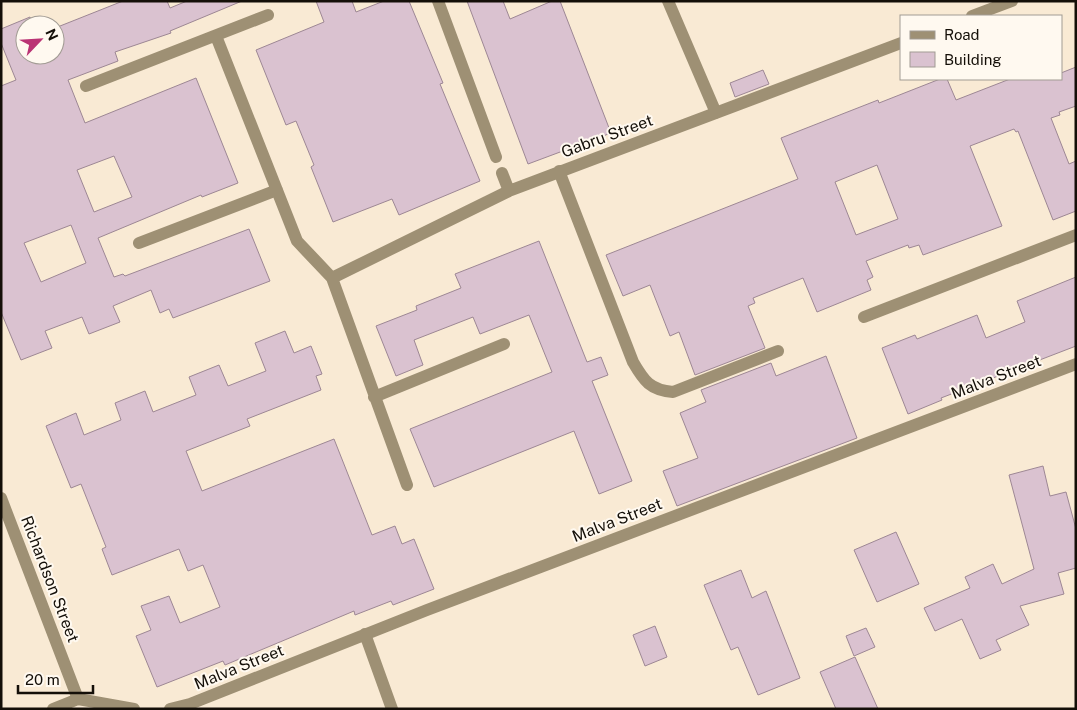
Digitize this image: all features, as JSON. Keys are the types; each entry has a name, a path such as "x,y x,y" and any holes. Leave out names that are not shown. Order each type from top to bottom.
{"street":[{"path":"438,1 496,157"},
{"path":"668,1 716,113"},
{"path":"975,15 1012,1"},
{"path":"86,86 268,15"},
{"path":"216,36 297,241 332,278 407,485"},
{"name":"Gabru Street","path":"332,278 509,191 900,43"},
{"path":"559,171 633,362 644,379 658,391 672,392 778,351"},
{"path":"502,173 509,191"},
{"path":"139,243 277,190"},
{"path":"864,317 1076,235"},
{"path":"374,397 504,344"},
{"name":"Malva Street","path":"170,709 190,704 365,634 1076,364"},
{"name":"Richardson Street","path":"1,498 78,699"},
{"path":"365,634 392,709"},
{"path":"53,709 78,699 134,709"}],"building":[{"path":"123,1 167,1 170,8 187,1 242,1 170,31 171,33 115,52 118,61 68,80 85,123 196,78 238,183 202,197 201,195 98,238 114,277 123,274 125,276 249,229 270,281 173,318 169,309 160,313 151,290 113,306 120,322 89,334 82,317 45,331 52,348 21,360 1,312 1,86 16,80 1,43 1,29 15,23 15,65 65,65 65,24","holes":["114,156 132,197 94,212 77,170","71,225 86,263 41,282 24,243"]},
{"path":"316,1 352,1 356,12 384,1 409,1 443,83 440,84 480,181 399,215 392,199 333,222 311,167 314,165 296,121 286,125 256,50 324,22"},
{"path":"467,1 503,1 510,19 552,1 560,1 611,133 528,164"},
{"path":"1076,67 1076,106 1059,112 1060,115 1051,118 1069,164 1076,161 1076,211 1053,220 1018,131 1016,132 1014,129 970,146 1002,226 923,255 919,245 909,248 908,245 866,261 873,277 867,280 871,290 817,312 803,278 753,298 755,303 748,306 765,348 695,375 679,332 670,336 650,285 623,296 606,255 798,179 781,138 878,100 879,103 937,80 947,80 956,100 1007,80 1062,80 1062,73","holes":["877,165 898,219 856,235 835,182"]},
{"path":"763,70 769,84 735,97 730,83"},
{"path":"539,241 587,362 601,357 608,375 592,381 632,481 599,494 574,431 434,487 410,429 552,372 529,315 480,334 473,317 414,340 423,365 396,376 376,326 417,310 416,306 461,288 455,274"},
{"path":"1076,277 1076,346 941,398 942,400 908,414 882,348 915,335 917,339 977,315 986,338 1025,322 1017,301"},
{"path":"285,331 294,353 311,346 322,374 316,376 321,390 247,419 250,426 186,451 202,491 334,439 372,535 395,526 402,544 414,539 434,589 393,605 391,601 355,615 354,611 225,665 223,661 157,687 136,636 151,630 141,606 169,596 180,623 220,607 203,565 188,571 179,549 112,575 102,549 106,547 81,484 71,488 46,426 76,413 84,435 121,420 115,403 145,391 153,412 196,395 189,377 219,365 228,386 266,371 255,343"},
{"path":"826,356 857,438 677,506 663,471 698,458 680,413 706,402 701,390 771,363 776,376"},
{"path":"1043,466 1050,496 1066,492 1076,529 1076,568 1058,573 1064,594 1020,606 1029,625 996,640 1001,650 980,659 962,619 935,631 924,608 970,588 965,577 993,564 1002,584 1034,569 1009,475"},
{"path":"896,532 919,584 877,602 854,550"},
{"path":"741,570 752,598 766,591 800,678 758,695 738,647 731,650 704,585"},
{"path":"655,626 667,657 645,666 633,635"},
{"path":"866,628 875,647 854,656 846,636"},
{"path":"855,657 878,709 836,709 820,672"}]}
